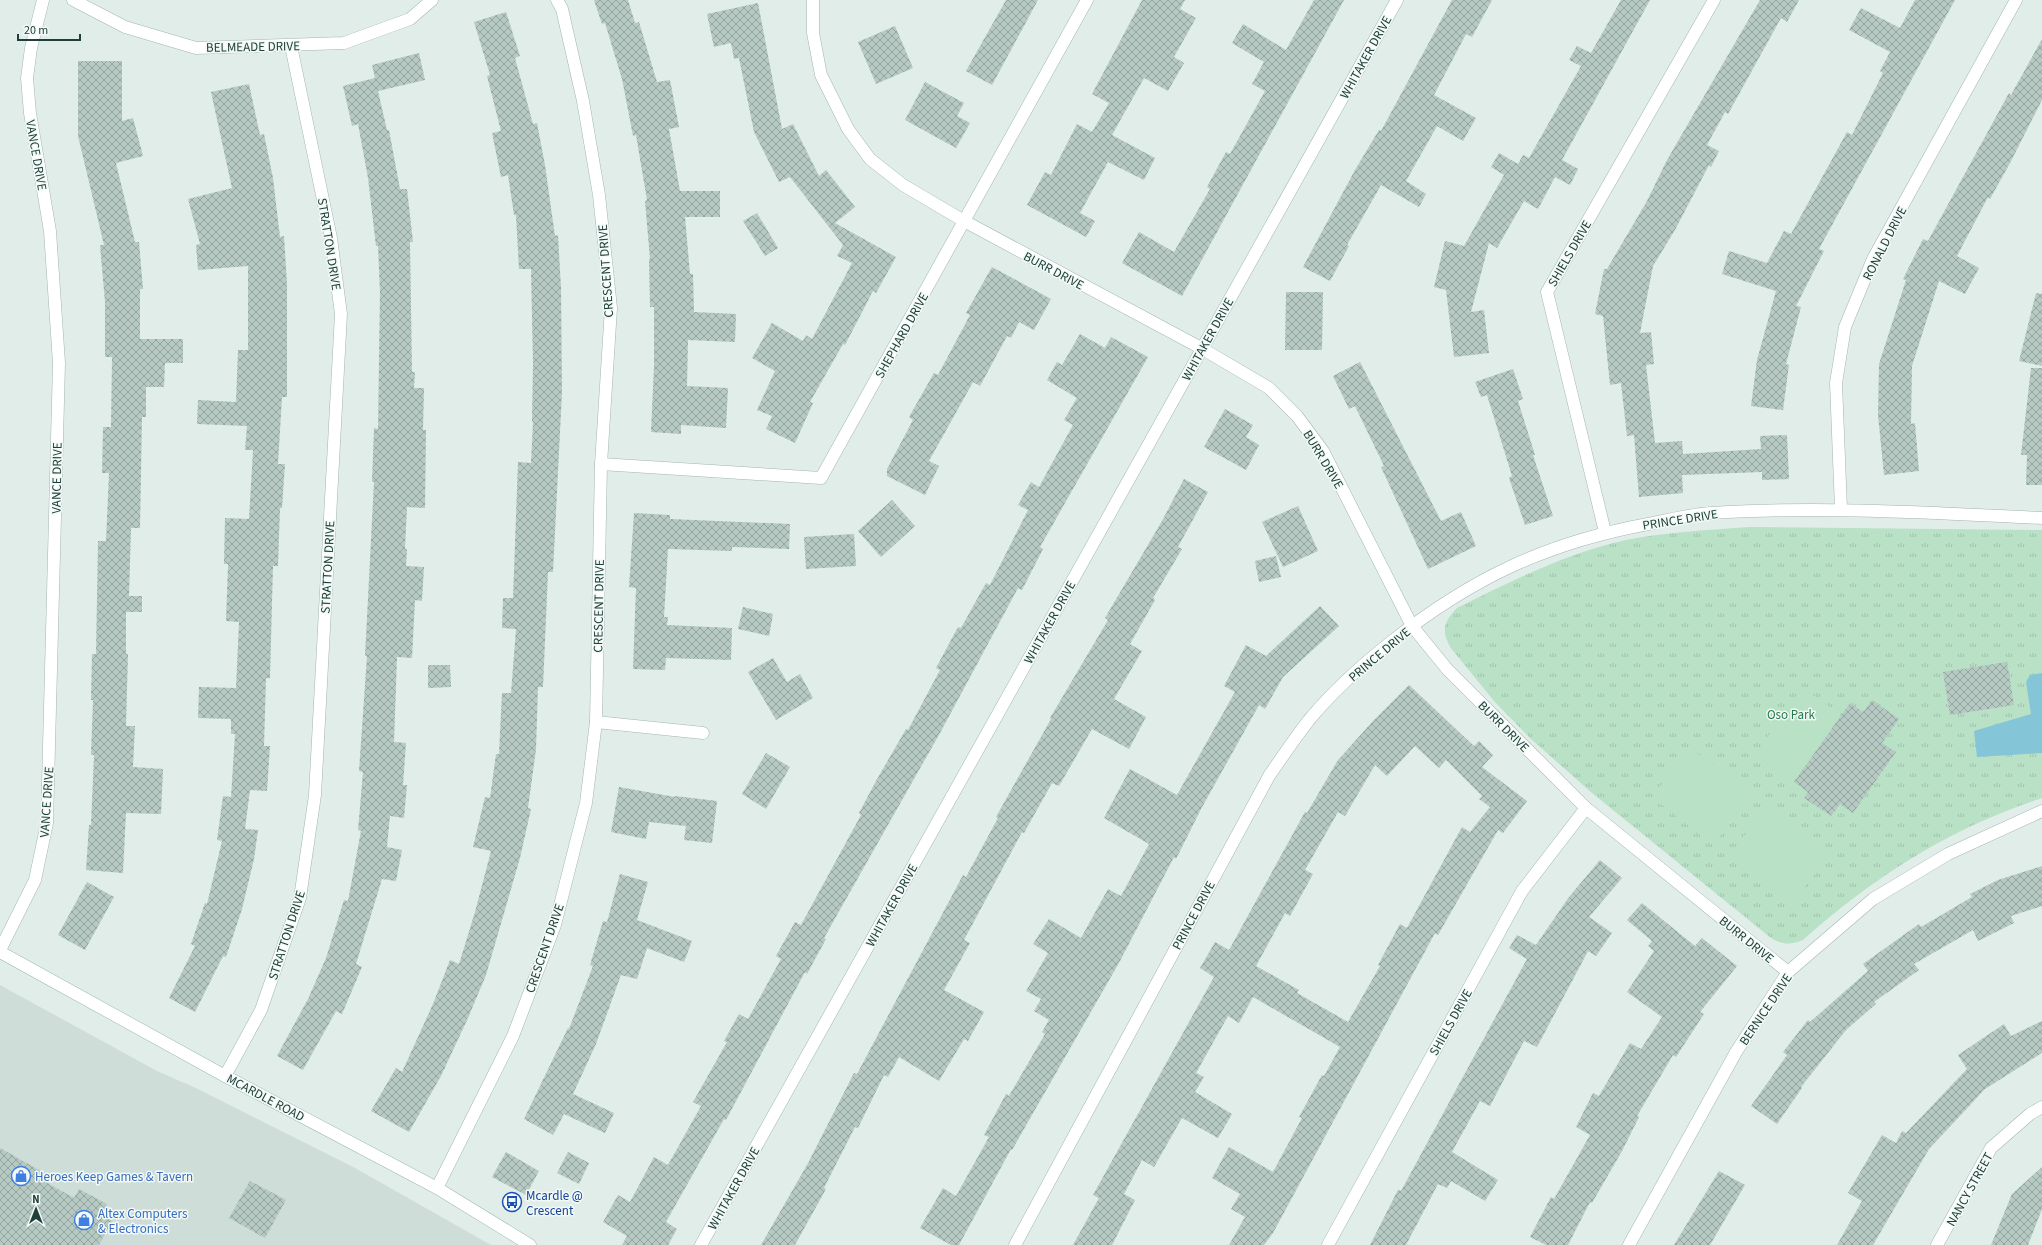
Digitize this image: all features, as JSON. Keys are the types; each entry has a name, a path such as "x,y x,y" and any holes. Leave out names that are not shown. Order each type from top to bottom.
{"street":[{"name":"VANCE DRIVE","path":"0,951 35,880 47,823 59,363 50,231 30,113 26,78 31,48 43,0"},
{"name":"BELMEADE DRIVE","path":"73,0 125,27 196,48 291,46 344,43 410,18 432,0"},
{"name":"CRESCENT DRIVE","path":"437,1188 512,1036 555,925 586,804 596,722 601,464 611,308 598,188 583,101 562,9 557,0"},
{"name":"BURR DRIVE","path":"813,0 812,33 821,75 848,129 870,159 903,185 964,221 1201,348 1269,388 1297,416 1323,451 1412,626 1447,669 1586,808 1788,972"},
{"name":"SHEPHARD DRIVE","path":"601,464 821,478 1087,0"},
{"name":"WHITAKER DRIVE","path":"701,1245 1201,348 1397,0"},
{"name":"SHIELS DRIVE","path":"1606,532 1547,292 1714,0"},
{"name":"RONALD DRIVE","path":"1841,509 1836,383 1846,327 1873,259 2016,0"},
{"name":"STRATTON DRIVE","path":"225,1076 261,1010 300,898 315,795 341,314 331,238 291,46"},
{"name":"PRINCE DRIVE","path":"1015,1245 1269,776 1310,719 1337,690 1359,667 1412,626 1459,593 1506,567 1565,544 1606,532 1710,513 1841,509 2042,518"},
{"path":"596,722 704,733"},
{"name":"SHIELS DRIVE","path":"1328,1245 1522,891 1586,808"},
{"name":"BERNICE DRIVE","path":"1628,1245 1736,1052 1788,972 1873,899 1948,854 2042,811"},
{"name":"MCARDLE ROAD","path":"0,951 225,1076 437,1188 525,1244"},
{"name":"NANCY STREET","path":"1937,1245 1991,1148 2030,1114 2042,1107"}],"shaded area":[{"path":"0,985 157,1071 196,1088 355,1168 491,1245 0,1245"}],"green space":[{"name":"Oso Park","path":"1750,527 2042,530 2042,798 1977,824 1945,839 1915,856 1857,895 1803,940 1795,943 1783,943 1771,938 1592,793 1530,738 1494,701 1450,647 1445,635 1445,626 1449,617 1457,608 1540,569 1582,552 1641,537"},
{"path":"1802,687 1841,715 1794,782 1755,755"},
{"path":"1690,748 1752,795 1713,845 1652,797"},
{"path":"1767,807 1829,856 1790,905 1728,856"}],"water":[{"path":"2042,673 2042,753 1977,757 1974,731 2031,714 2026,682 2030,675"}],"building":[{"path":"594,0 628,0 635,23 639,22 657,82 670,80 679,127 669,129 680,191 720,191 720,217 685,217 690,274 693,274 694,312 736,314 735,342 688,340 687,386 728,388 726,428 681,425 681,434 651,432 654,366 654,307 650,307 650,259 645,201 647,200 636,135 633,136 622,79 605,23 602,24"},
{"path":"1006,0 1038,0 992,85 966,71"},
{"path":"1142,0 1185,0 1180,9 1196,18 1174,57 1184,63 1168,91 1144,78 1112,135 1155,158 1144,180 1108,162 1080,213 1095,221 1086,237 1027,205 1045,172 1051,175 1077,124 1092,132 1109,103 1092,94"},
{"path":"1314,0 1344,0 1182,296 1122,263 1139,232 1174,252 1210,189 1207,187 1226,152 1230,154 1265,91 1252,84 1264,62 1232,43 1243,24 1286,50"},
{"path":"1452,0 1492,0 1472,37 1466,34 1434,95 1476,118 1463,141 1437,126 1406,181 1426,194 1419,207 1381,185 1347,245 1349,246 1330,281 1303,267 1355,170 1379,130 1381,131"},
{"path":"1621,0 1650,0 1562,160 1578,169 1570,185 1555,177 1538,209 1524,201 1497,248 1489,243 1471,312 1484,310 1489,353 1454,357 1446,290 1434,287 1445,241 1464,246 1504,175 1491,167 1499,153 1518,164 1523,155 1529,158 1581,66 1569,60 1577,46 1591,53"},
{"path":"1760,0 1799,0 1787,22 1781,18 1728,114 1725,112 1707,145 1719,151 1711,167 1709,165 1675,230 1653,266 1640,333 1651,332 1654,364 1646,365 1655,443 1682,441 1683,454 1761,449 1760,436 1787,435 1789,479 1762,480 1762,472 1682,475 1683,493 1639,497 1634,435 1627,436 1621,383 1610,385 1603,316 1595,314 1604,269 1607,269 1647,201 1667,160"},
{"path":"1915,0 1955,0 1819,249 1824,251 1796,306 1801,307 1786,364 1789,365 1783,410 1751,406 1757,360 1776,291 1722,274 1729,251 1767,263 1784,231 1791,234 1847,132 1852,135 1883,73 1880,71 1890,52 1849,30 1861,8 1900,28"},
{"path":"758,3 782,129 793,124 819,176 826,170 855,207 835,223 896,257 876,293 873,291 845,345 843,344 810,402 813,403 795,443 766,429 772,416 757,410 775,371 752,358 772,323 803,341 806,335 812,339 852,263 837,256 843,245 790,177 779,182 754,132 739,58 734,59 731,43 714,47 707,14"},
{"path":"506,12 520,56 515,58 533,124 537,123 545,165 555,236 558,235 561,288 562,392 553,572 548,572 543,687 538,687 536,749 528,808 531,809 520,858 486,975 441,1076 409,1132 371,1111 396,1068 402,1072 433,1004 450,960 459,964 475,912 491,851 473,847 485,797 490,798 496,754 499,754 502,693 511,693 516,629 502,628 503,598 513,598 518,462 531,463 533,364 531,269 519,269 516,215 514,215 508,175 501,177 492,133 501,131 487,76 490,75 474,22"},
{"path":"895,26 913,68 876,84 858,42"},
{"path":"2042,39 2042,100 2010,163 1990,199 1988,197 1957,256 1979,268 1965,294 1939,281 1912,366 1911,424 1915,423 1919,471 1884,475 1878,415 1879,364 1906,280 1903,279 1923,239 1928,241 2009,93 2011,95"},
{"path":"419,53 425,80 378,91 387,130 389,130 400,189 407,189 413,242 410,242 412,372 415,372 414,388 424,388 423,430 426,430 425,508 407,507 405,549 407,549 406,566 424,567 422,601 415,600 412,658 397,657 394,742 406,743 403,785 407,785 404,818 390,816 387,847 402,850 396,881 382,879 356,964 362,967 342,1014 336,1011 303,1070 277,1056 308,999 326,958 344,900 348,901 361,831 358,830 363,772 359,771 367,656 365,656 374,482 372,482 374,428 378,429 380,292 378,246 376,246 368,178 358,124 352,126 343,86 375,78 372,65"},
{"path":"78,61 122,61 122,121 133,118 143,156 116,163 135,242 139,242 143,289 140,289 140,339 183,339 183,363 165,363 164,387 146,387 146,417 142,417 140,528 131,528 129,596 142,596 142,612 126,612 126,654 128,654 126,726 135,726 133,767 163,769 161,814 126,813 123,873 86,870 89,825 91,825 94,755 91,755 93,700 91,700 92,654 96,654 98,541 106,541 109,473 102,473 103,427 111,427 112,357 105,357 105,302 100,245 104,245 78,136"},
{"path":"925,82 964,103 957,116 970,123 956,148 905,120"},
{"path":"249,84 260,135 264,134 273,178 280,237 284,236 287,284 287,397 282,397 278,464 285,464 282,508 280,508 278,566 273,566 270,678 266,678 264,746 270,746 267,791 250,790 245,829 258,830 254,859 242,909 226,957 223,956 195,1012 169,998 195,946 191,944 205,903 207,904 222,841 217,840 223,796 231,797 235,734 231,734 231,719 198,718 199,687 236,688 239,622 226,621 228,564 224,564 225,518 249,519 253,450 245,450 247,426 197,424 198,400 236,402 238,350 248,350 248,266 198,270 196,245 200,244 188,199 232,188 211,92"},
{"path":"757,213 778,248 765,256 743,221"},
{"path":"992,267 1051,299 1034,330 1019,322 1011,338 1007,336 980,386 973,382 929,461 939,466 925,495 887,476 887,469 913,420 909,417 934,373 938,375 970,315 966,313"},
{"path":"1286,292 1323,292 1322,350 1285,350"},
{"path":"2036,293 2042,294 2042,366 2019,361"},
{"path":"1080,334 1105,348 1111,337 1148,357 1040,547 1043,549 1022,590 1018,588 940,733 824,938 826,939 807,974 805,972 726,1120 724,1119 666,1222 677,1229 668,1245 622,1245 627,1236 603,1222 618,1195 630,1202 654,1157 668,1165 701,1106 693,1102 727,1042 724,1041 739,1014 748,1019 781,959 776,956 795,922 801,925 861,815 859,813 876,781 906,729 908,730 940,670 936,668 958,627 961,628 986,583 990,585 1028,510 1018,505 1031,482 1039,487 1073,425 1064,420 1077,398 1047,380 1057,362 1062,365"},
{"path":"1360,362 1441,521 1461,512 1476,546 1428,569 1381,467 1384,466 1355,406 1349,409 1333,376"},
{"path":"2031,368 2042,368 2042,485 2026,485 2027,455 2021,455"},
{"path":"1513,369 1523,399 1518,401 1535,455 1533,455 1553,516 1525,525 1509,478 1512,476 1487,395 1481,397 1475,382"},
{"path":"1225,409 1253,425 1246,437 1259,445 1246,470 1204,447"},
{"path":"1184,479 1208,492 1178,547 1182,549 1153,598 1155,600 1130,644 1142,651 1114,699 1146,717 1129,749 1092,729 1059,786 1052,783 1024,833 1022,832 964,940 970,943 944,990 984,1012 968,1041 964,1039 939,1081 899,1057 888,1077 884,1075 858,1128 855,1127 824,1188 826,1189 795,1245 761,1245 807,1165 854,1073 857,1074 963,875 966,877 998,818 996,817 1051,719 1050,718 1108,620 1105,618 1162,521"},
{"path":"892,500 915,526 881,557 858,531"},
{"path":"1298,506 1318,551 1283,567 1262,522"},
{"path":"634,513 670,515 670,519 790,524 789,549 732,547 732,551 668,549 664,617 668,617 667,625 732,628 731,660 666,658 665,670 633,669 636,588 629,587"},
{"path":"854,534 856,566 806,569 804,537"},
{"path":"1276,556 1281,577 1259,582 1255,561"},
{"path":"1320,606 1339,626 1283,677 1265,709 1259,705 1201,809 1176,859 1174,857 1120,961 1012,1150 1011,1149 959,1245 951,1245 920,1228 943,1188 956,1196 989,1137 984,1135 1006,1094 1009,1096 1045,1034 1042,1032 1049,1020 1034,1011 1041,999 1026,991 1048,953 1033,944 1049,919 1081,938 1108,889 1121,896 1149,844 1104,818 1130,769 1177,795 1235,692 1224,686 1246,645 1266,656"},
{"path":"743,607 773,614 769,636 738,629"},
{"path":"773,658 787,682 800,674 813,698 776,720 748,672"},
{"path":"2007,662 2014,705 1950,715 1943,672"},
{"path":"428,665 450,665 451,687 428,688"},
{"path":"1409,685 1474,746 1479,741 1493,755 1482,767 1527,801 1503,833 1498,830 1438,935 1435,933 1273,1233 1264,1245 1229,1245 1245,1217 1231,1209 1240,1194 1212,1178 1229,1147 1273,1172 1302,1118 1299,1117 1322,1075 1324,1076 1340,1047 1253,997 1239,1023 1228,1016 1196,1073 1204,1077 1195,1092 1232,1114 1218,1138 1182,1118 1154,1167 1142,1160 1124,1194 1135,1200 1112,1245 1073,1245 1099,1198 1093,1195 1214,977 1200,968 1215,942 1229,950 1305,812 1307,813 1338,760 1373,721","holes":["1415,746 1439,768 1446,760 1482,796 1479,799 1490,807 1470,832 1462,827 1407,928 1400,924 1378,965 1380,966 1348,1022 1297,993 1299,990 1256,966 1285,913 1290,916 1313,874 1305,870 1338,812 1345,816 1375,765 1387,776"]},
{"path":"1872,700 1899,719 1882,743 1896,752 1853,813 1840,804 1831,816 1804,798 1808,792 1794,782 1850,703 1863,712"},
{"path":"766,753 790,767 766,809 742,794"},
{"path":"619,787 675,797 717,801 712,843 684,840 686,826 649,822 646,839 611,832"},
{"path":"1600,860 1622,878 1589,917 1612,933 1596,956 1588,951 1537,1047 1524,1041 1490,1106 1480,1101 1452,1152 1498,1180 1485,1201 1451,1181 1447,1188 1438,1184 1406,1245 1370,1245 1398,1190 1401,1191 1527,959 1509,948 1517,935 1536,945 1569,897"},
{"path":"2042,866 2042,906 2011,916 2014,923 1978,941 1973,930 1914,964 1919,970 1874,1002 1876,1004 1846,1030 1801,1087 1802,1088 1777,1124 1751,1106 1787,1055 1783,1052 1808,1020 1810,1022 1868,971 1863,964 1919,924 1921,927 1972,897 1970,894 1998,880"},
{"path":"620,874 648,882 637,920 692,941 684,962 647,948 637,979 621,975 596,1044 573,1094 614,1113 605,1133 564,1114 553,1135 524,1119 568,1028 569,1029 593,966 590,965 603,921 607,922"},
{"path":"87,882 114,897 85,950 58,935"},
{"path":"1642,903 1695,946 1702,938 1737,966 1700,1012 1704,1014 1676,1057 1673,1055 1637,1116 1639,1117 1622,1151 1592,1203 1590,1202 1568,1245 1546,1245 1530,1237 1551,1197 1554,1199 1590,1135 1576,1127 1593,1093 1599,1096 1630,1043 1641,1049 1662,1017 1627,992 1654,951 1648,946 1652,941 1627,920"},
{"path":"2042,1021 2042,1053 1985,1089 1929,1149 1873,1245 1837,1245 1862,1201 1848,1193 1882,1135 1896,1143 1902,1131 1906,1133 1967,1069 1958,1055 2004,1024 2011,1036"},
{"path":"0,1148 46,1174 42,1180 74,1198 79,1189 107,1204 102,1214 112,1221 99,1245 0,1245"},
{"path":"506,1152 539,1171 526,1195 492,1177"},
{"path":"568,1152 589,1163 579,1184 557,1173"},
{"path":"2042,1167 2042,1209 2028,1245 1991,1245 2012,1194"},
{"path":"1719,1171 1745,1185 1710,1245 1674,1245"},
{"path":"250,1181 286,1200 265,1238 229,1218"}],"place":[{"name":"Heroes Keep Games & Tavern","path":"21,1176"},
{"name":"Mcardle @ Crescent","path":"512,1202"},
{"name":"Altex Computers & Electronics","path":"84,1220"}]}
